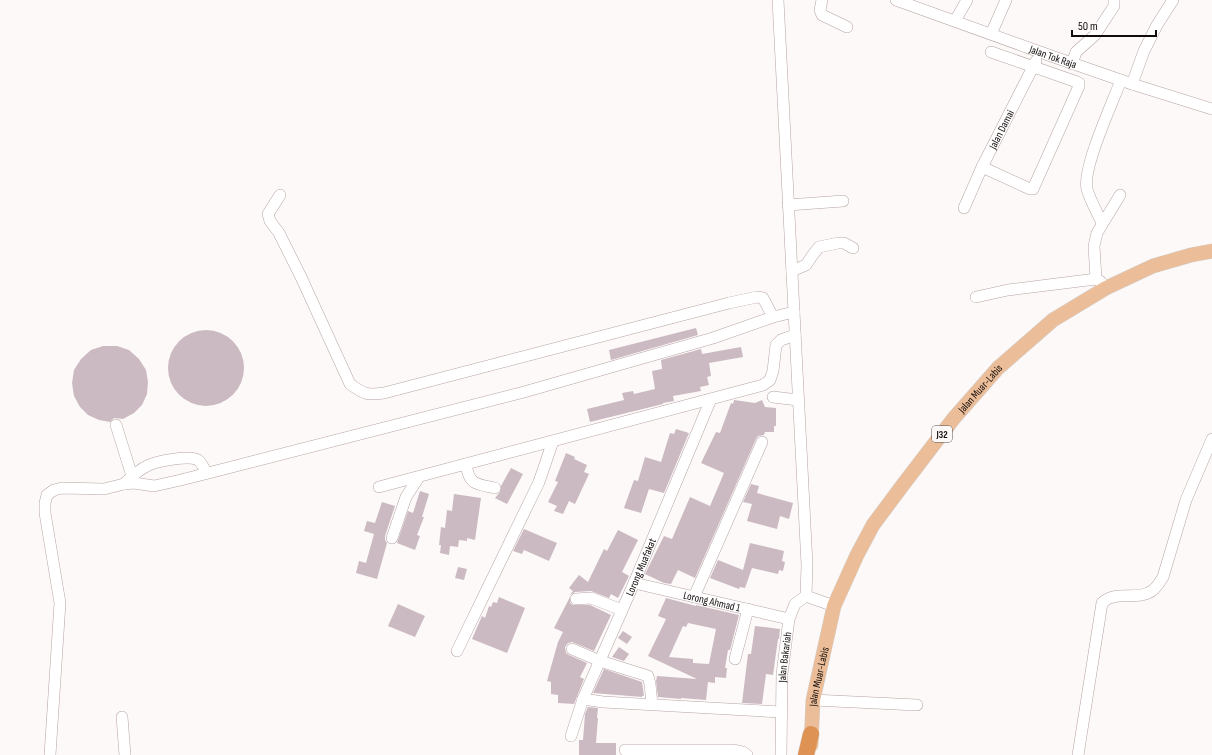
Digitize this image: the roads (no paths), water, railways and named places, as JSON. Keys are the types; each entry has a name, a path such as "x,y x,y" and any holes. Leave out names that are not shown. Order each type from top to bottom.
{"highway":[{"path":"806,755 812,734"},
{"path":"812,734 816,755"}],"main road":[{"name":"Jalan Muar-Labis","path":"812,755 813,700 834,606 857,555 874,525 954,418 998,368 1053,320 1101,283 1154,266 1212,251"}],"street":[{"path":"767,0 778,2 807,566 806,596 834,606"},
{"path":"822,0 820,10 822,15 847,27"},
{"name":"Jalan Tok Raja","path":"896,0 1072,64 1212,109"},
{"path":"955,21 966,0"},
{"path":"991,34 1006,0"},
{"path":"1072,64 1076,52 1095,35 1114,6 1114,0"},
{"path":"1102,223 1087,189 1090,161 1127,82 1157,25 1173,0"},
{"path":"982,167 1030,190 1035,185 1079,86 1079,83 1077,82 991,52"},
{"name":"Jalan Damai","path":"964,208 982,167 1040,52"},
{"path":"280,195 268,214 270,221 301,277 350,384 361,392 369,394 384,393 729,302 757,297 763,298 773,317"},
{"path":"976,297 1008,290 1101,283 1094,246 1097,233 1102,223 1120,196"},
{"path":"788,205 843,201"},
{"path":"792,271 806,265 820,247 844,243 853,248"},
{"path":"128,480 134,483 154,486 207,473 524,392 713,338 773,317 794,312"},
{"path":"380,487 763,385 770,380 773,371 776,345 781,340 795,335"},
{"path":"773,397 798,400"},
{"name":"Lorong Muafakat","path":"571,736 583,699 711,399"},
{"path":"116,425 128,480"},
{"path":"1078,755 1102,603 1106,599 1113,596 1142,595 1148,593 1159,584 1163,577 1190,487 1212,439"},
{"path":"457,651 539,482 553,441"},
{"path":"694,597 762,442"},
{"path":"50,755 60,604 45,513 47,495 54,490 62,488 104,489 128,480 149,464 178,459 194,458 199,461 207,473"},
{"path":"466,464 468,476 471,481 476,484 495,488"},
{"path":"392,538 406,497 419,477"},
{"name":"Lorong Ahmad 1","path":"634,582 789,619"},
{"name":"Jalan Bakariah","path":"781,755 782,674 789,619 795,604 806,596"},
{"path":"576,599 591,598 622,610"},
{"path":"736,659 748,610"},
{"path":"572,649 600,661 648,676 652,704"},
{"path":"583,699 603,702 782,712"},
{"path":"813,700 917,705"},
{"path":"122,717 125,755"},
{"path":"625,750 734,750 743,752 747,755"}]}
